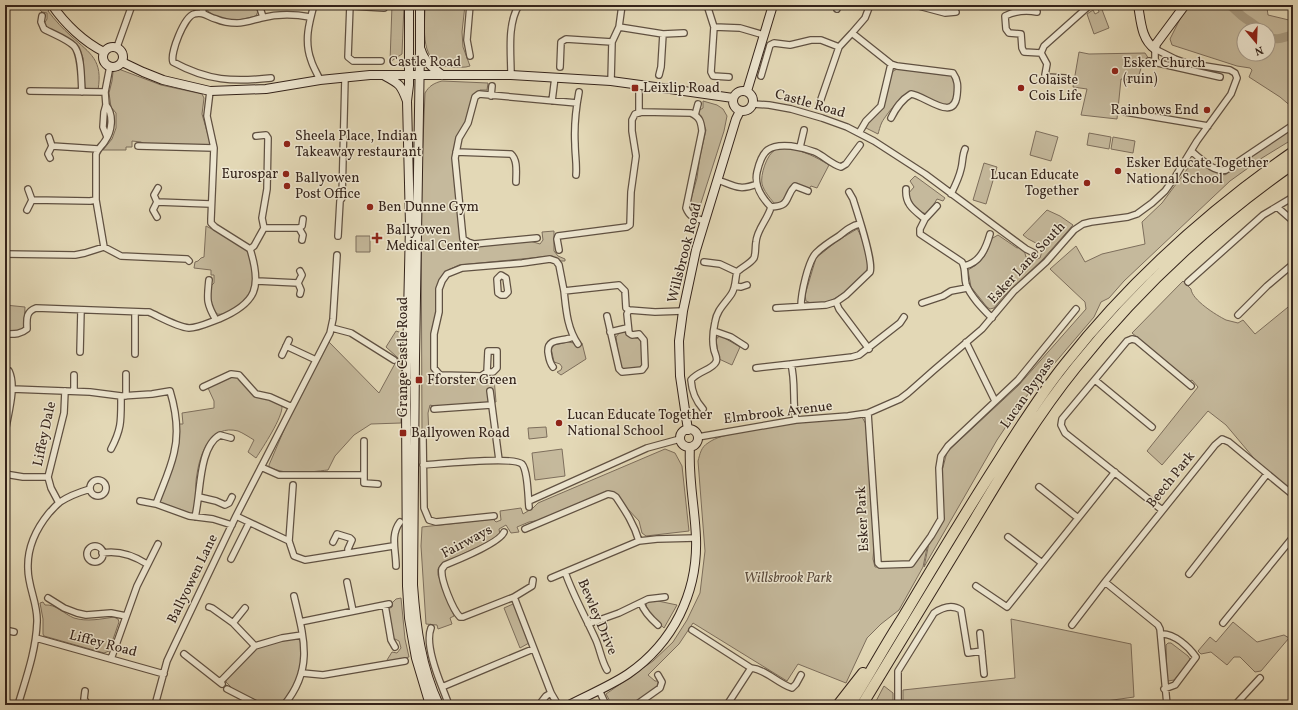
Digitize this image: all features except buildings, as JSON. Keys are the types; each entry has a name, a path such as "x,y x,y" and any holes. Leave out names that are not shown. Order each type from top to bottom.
{"highway":[{"name":"Lucan Bypass","path":"850,705 900,620 990,474 1034,405 1064,365 1125,294 1193,229 1239,190 1293,152"},
{"name":"Lucan Bypass","path":"862,705 998,480 1043,411 1075,367 1132,300 1166,267 1220,219 1293,164"},
{"path":"838,705 859,679 900,620"},
{"path":"866,705 891,658"}],"street":[{"path":"52,5 74,31 96,48 104,52"},
{"path":"117,47 132,5"},
{"path":"202,5 203,13"},
{"path":"259,5 263,17"},
{"path":"314,5 307,34 311,59 320,80"},
{"path":"381,61 353,61 348,57 350,5 384,8"},
{"name":"Grange Castle Road","path":"409,5 409,75 407,102 410,225 406,405 407,586 409,618 415,650 430,705"},
{"name":"Grange Castle Road","path":"420,5 413,584 416,620 422,652 429,680 439,705"},
{"path":"470,5 467,40 470,56"},
{"path":"511,75 511,30 519,5"},
{"path":"611,81 612,42 619,27 622,5"},
{"path":"707,5 714,27 711,72 713,76 729,77"},
{"path":"747,90 773,5"},
{"path":"819,105 838,47 865,18 870,5"},
{"path":"915,5 945,13 956,12"},
{"path":"1065,78 1048,77 1045,75 1046,64 1041,53 1044,46 1090,5"},
{"path":"1138,5 1146,41 1155,49"},
{"path":"1185,5 1156,44 1152,62 1220,77"},
{"path":"1037,12 1027,10 1011,14 1006,16 1005,21 1006,29 1009,33 1021,34 1022,50 1024,52 1041,53"},
{"path":"271,78 243,81 214,78 174,62 172,56 174,47 188,18 194,14 203,13 217,20 237,23 248,22 263,17 291,15 310,17"},
{"path":"42,16 41,22 44,29 70,43 78,52 80,59 82,92"},
{"path":"619,27 663,34 684,33"},
{"path":"714,27 740,28 764,35"},
{"path":"852,33 891,64 954,73 958,85 954,105 950,107 941,107 917,95 911,94 904,98 898,105 891,118"},
{"path":"659,75 661,67 663,34"},
{"path":"560,67 561,42 566,39 612,42"},
{"path":"761,76 770,45 774,43 790,45 811,40 821,40 838,47"},
{"path":"104,52 109,48 117,47"},
{"path":"104,52 104,60 110,66 116,66 122,62 123,55 117,47"},
{"path":"420,49 427,61 442,75"},
{"name":"Esker Lane South","path":"862,414 894,403 908,393 982,329 1014,291 1046,262 1074,230 1083,224 1128,217 1137,214 1165,191 1231,94 1237,78 1233,72 1223,68 1175,59 1155,49"},
{"name":"Castle Road","path":"122,62 163,80 210,91 266,89 320,80 370,75 511,75 611,81 670,88 733,98"},
{"path":"859,133 866,121 881,106 891,64"},
{"path":"104,247 96,200 96,154 107,137 103,127 106,105 105,92 110,66"},
{"path":"384,75 398,83 407,102"},
{"path":"552,101 555,77"},
{"path":"338,236 340,201 342,198 345,78"},
{"path":"492,86 492,96"},
{"path":"747,90 752,94 753,104 750,109 740,111 734,105 733,98 737,92 747,90"},
{"path":"30,91 105,92"},
{"path":"5,334 23,333 27,329 28,314 30,310 36,308 149,312 189,328 197,327 216,320 240,309 247,304 252,296 257,281 255,264 250,249 215,227 212,223 210,204 214,148 207,116 210,91"},
{"path":"576,175 577,164 575,128 577,103 580,92"},
{"path":"638,92 639,113"},
{"path":"537,238 474,244 463,238 456,166 456,152 459,138 468,123 474,97 479,94 577,103"},
{"path":"696,115 698,104"},
{"name":"Castle Road","path":"753,104 791,109 822,118 847,127 877,142 907,161 1026,249 1034,253"},
{"name":"Willsbrook Road","path":"688,430 680,376 679,341 683,311 692,264 736,119 740,111"},
{"path":"1125,112 1208,126"},
{"path":"559,250 558,236 627,227 630,224 636,156 632,120 635,114 639,113 692,113 698,116 702,124 702,131 686,208 688,214 705,221"},
{"path":"1191,151 1219,171 1226,170 1293,124"},
{"path":"800,147 804,130"},
{"path":"250,249 254,246 264,228 262,221 267,189 268,138 266,135 256,136"},
{"path":"49,136 52,146 48,154 50,158"},
{"path":"771,207 761,194 756,176 763,155 769,149 777,145 800,147 816,152 841,167 846,164 860,145"},
{"path":"52,146 98,149"},
{"path":"138,146 214,148"},
{"path":"951,194 962,167 962,155 965,150"},
{"path":"456,152 511,154 514,157 516,164 516,182"},
{"path":"718,180 738,188 744,188 757,184"},
{"path":"771,207 784,204 795,186 808,191"},
{"path":"157,217 153,210 157,202 154,195 158,188"},
{"path":"906,189 909,205 925,219"},
{"path":"27,210 32,200 28,190"},
{"path":"776,308 836,302 846,295 870,272 872,268 854,199 849,192"},
{"path":"1188,282 1263,215 1293,197"},
{"path":"32,200 96,200"},
{"path":"157,202 210,204"},
{"path":"937,206 925,219 920,229 920,234 962,262 964,266 967,288 992,318"},
{"path":"703,409 695,399 692,392 691,380 695,375 712,367 716,362 717,358 714,349 714,331 717,313 735,286 734,279 736,272 746,266 754,258 759,231 770,212 771,207"},
{"path":"1277,207 1293,221"},
{"path":"299,228 302,226 303,219"},
{"path":"802,306 802,296 806,278 811,261 816,253 846,230 860,224"},
{"path":"264,228 299,228"},
{"path":"299,228 303,236 302,240"},
{"path":"964,266 970,265 977,260 990,234"},
{"path":"5,254 75,255 104,247 121,256 188,259 189,261"},
{"name":"Ballyowen Lane","path":"155,705 172,651 236,516 332,328 337,255"},
{"path":"487,372 480,376 440,375 434,368 434,334 439,312 439,289 442,280 447,274 462,268 550,259 556,261 559,265 566,311 573,337 578,344"},
{"path":"704,262 720,264 736,272"},
{"path":"1238,315 1267,286 1293,264"},
{"path":"500,265 501,275"},
{"path":"300,271 302,275 298,283 301,290 300,294"},
{"path":"209,280 209,306 216,320"},
{"path":"257,281 298,283"},
{"path":"564,291 619,285 624,291 626,308 629,310 648,312 683,311"},
{"path":"735,286 747,285"},
{"path":"922,303 943,296 951,291 967,288"},
{"path":"836,302 839,309 869,349"},
{"name":"Esker Park","path":"868,413 878,563 880,565 911,564 941,519 939,468 941,456 948,446 1018,380 1076,309"},
{"path":"80,352 81,310"},
{"path":"607,316 619,369 622,372 642,370 645,366 644,340 638,334 632,335 629,333 627,328 627,314 629,310"},
{"path":"135,312 135,354"},
{"path":"756,368 859,355 869,349 900,323 904,317"},
{"path":"332,328 351,332 394,360"},
{"path":"610,332 627,328"},
{"path":"714,331 731,337 745,346"},
{"path":"554,367 550,363 548,347 550,343 573,337"},
{"path":"1162,510 1065,433 1061,424 1062,419 1127,341 1132,339 1136,340 1191,386"},
{"path":"282,355 289,340"},
{"path":"966,342 995,401"},
{"path":"286,346 316,360"},
{"path":"791,364 794,373 794,410 796,420"},
{"path":"5,434 6,417 12,389 11,375 9,371"},
{"path":"111,449 118,435 121,424 126,374"},
{"path":"203,387 231,374 239,375 256,394 270,397 292,407"},
{"path":"74,375 74,391"},
{"path":"1095,380 1152,427"},
{"path":"12,389 45,392 90,392 123,396 170,391 176,424 175,446 174,454 156,504"},
{"name":"Liffey Dale","path":"59,503 51,488 48,477 64,413 65,391"},
{"path":"490,391 499,460"},
{"path":"434,409 492,405"},
{"name":"Elmbrook Avenue","path":"698,437 796,420 862,414"},
{"path":"688,430 695,432 698,437 695,445 690,447 684,446 680,439 682,433 688,430"},
{"path":"195,517 199,497 201,473 210,444 220,435 231,438"},
{"path":"423,438 424,508 429,520 436,522 494,516"},
{"path":"423,465 499,460 520,463 525,470 529,504 647,448 680,439"},
{"name":"Beech Park","path":"1072,625 1162,510 1215,445 1222,439 1229,442 1293,495"},
{"path":"364,441 364,483 378,484"},
{"path":"569,705 599,690 641,664 655,651 673,627 686,602 691,588 695,564 696,538 690,447"},
{"path":"262,467 279,474 363,475"},
{"path":"976,586 1007,607 1115,472"},
{"path":"5,474 23,477 48,477"},
{"path":"1189,574 1267,474"},
{"path":"293,485 289,542 294,556 305,560 393,546"},
{"path":"1038,487 1078,518"},
{"path":"18,705 29,670 36,638 37,613 28,568 31,544 37,530 59,503 77,493 90,489"},
{"path":"525,529 608,494 616,497 630,518 636,530 639,541"},
{"path":"199,497 216,501 224,505 229,503 232,497"},
{"path":"140,501 156,504 195,517 213,519 232,525"},
{"path":"236,516 289,542"},
{"path":"396,566 396,553 393,546 396,529 400,522"},
{"path":"231,559 249,523"},
{"name":"Fairways","path":"504,532 502,537 485,547 445,565 442,569 441,576 459,616 463,617 514,597"},
{"path":"333,542 337,534 350,538 352,540 348,553"},
{"path":"1008,537 1042,563"},
{"path":"1223,623 1293,537"},
{"path":"551,578 639,541 657,538 696,538"},
{"path":"111,659 137,586 158,544"},
{"path":"102,553 118,552 128,554 147,564"},
{"name":"Bewley Drive","path":"565,572 581,610 596,640 601,658 607,670"},
{"path":"533,580 532,586 514,597 551,693 558,705"},
{"path":"1105,582 1158,625 1160,629 1166,705"},
{"path":"347,584 353,611"},
{"path":"284,705 292,694 302,673 305,653 294,596"},
{"path":"588,624 648,599 665,597"},
{"path":"48,598 77,614 86,615 111,613 126,616"},
{"path":"641,603 643,609 658,625"},
{"path":"300,622 387,605 391,640 395,647"},
{"path":"898,705 898,671 934,613 939,609 951,606 961,610 968,653 982,651"},
{"path":"209,607 233,623 255,646"},
{"path":"233,623 245,608"},
{"path":"431,628 429,635 434,664 448,705"},
{"path":"5,630 14,632"},
{"path":"692,630 751,668 758,669 787,686 792,688 801,675"},
{"path":"980,633 984,674"},
{"path":"1161,634 1170,635 1192,651 1196,657 1175,684 1164,689"},
{"path":"184,654 221,683 255,646 282,638 302,635"},
{"name":"Liffey Road","path":"36,638 164,674"},
{"path":"442,687 533,648"},
{"path":"302,673 323,675 405,661"},
{"path":"727,705 751,668"},
{"path":"636,705 660,688 662,682 658,675"},
{"path":"1235,705 1260,678"},
{"path":"227,689 258,705"},
{"path":"599,690 606,705"},
{"path":"85,691 84,699 88,705"},
{"path":"539,705 546,696 551,693"}],"green space":[{"path":"21,5 47,5 48,11 56,21 94,58 99,71 98,90 85,88 83,58 80,50 74,43 46,28 44,24 47,19 47,13 42,12 38,8"},
{"path":"205,5 257,5 258,11 256,16 225,20 216,17 205,9"},
{"path":"392,5 404,5 402,54 390,62"},
{"path":"425,5 465,5 462,32 463,47 470,66 452,67 441,65 433,60 426,44"},
{"path":"1187,5 1260,5 1267,8 1268,15 1293,21 1293,108 1280,97 1249,77 1252,70 1250,68 1237,66 1172,45 1170,39"},
{"path":"1101,7 1109,28 1094,34 1087,14 1093,10 1095,14 1099,12 1098,8"},
{"path":"1079,52 1089,54 1145,53 1149,59 1142,65 1137,81 1121,79 1117,119 1081,115 1087,89 1073,87"},
{"path":"116,68 161,85 202,94 204,98 202,114 210,142 209,145 144,144 141,142 132,141 132,147 126,147 126,150 103,150 112,139 116,128 116,113 111,107 109,93 113,72"},
{"path":"898,69 953,75 955,79 954,102 945,106 910,92 899,101 887,115 882,122 878,134 866,128 868,123 880,111 888,92 892,72"},
{"path":"442,81 488,83 487,90 480,90 473,96 466,123 455,142 453,155 461,240 465,244 471,246 530,241 540,244 543,240 542,232 554,231 554,251 558,256 565,259 565,261 561,261 552,256 459,265 448,270 441,279 432,366 443,379 471,380 494,378 496,402 437,407 430,405 428,413 429,436 422,436 421,191 425,93 432,85"},
{"path":"703,101 717,105 723,109 727,116 724,131 700,206 698,210 690,210 689,206 697,178 706,130 698,111 703,108"},
{"path":"1293,126 1293,139 1262,158 1230,181 1124,281 1109,298 1101,302 1094,317 1025,398 997,440 924,567 929,543 942,519 942,471 947,452 1018,386 1086,309 1085,302 1050,269 1076,246 1085,262 1102,254 1145,244 1142,222 1162,203 1191,164 1198,161 1225,175"},
{"path":"1036,131 1058,137 1051,161 1030,155"},
{"path":"1089,133 1111,137 1109,149 1087,145"},
{"path":"1113,137 1135,141 1133,153 1111,149"},
{"path":"788,148 810,155 829,165 817,188 811,186 809,189 794,183 780,203 774,203 765,192 762,184 763,170 772,152 777,149"},
{"path":"984,163 997,167 986,204 973,200"},
{"path":"915,176 945,198 943,201 937,199 928,214 921,212 915,207 908,194 914,187 910,181"},
{"path":"1047,210 1060,216 1073,225 1043,259 1004,296 994,308 990,309 971,287 968,270 977,264 986,254 991,239 998,235 1017,248 1021,247 1024,250 1026,257 1033,260 1040,258 1043,248 1023,235"},
{"path":"206,226 242,246 250,255 252,261 253,280 248,296 242,303 222,314 217,314 210,304 210,287 214,283 214,275 211,275 211,270 194,268 195,262 204,257"},
{"path":"857,229 865,250 867,263 866,272 834,299 820,303 806,301 805,295 816,258 837,241"},
{"path":"356,236 370,236 370,252 356,252"},
{"path":"1183,281 1191,289 1195,298 1205,307 1226,320 1238,323 1243,320 1255,334 1293,303 1293,494 1268,475 1226,425 1208,411 1162,465 1147,451 1198,387 1192,380 1190,381 1132,333"},
{"path":"5,305 25,307 24,327 22,330 5,331"},
{"path":"396,331 402,333 401,423 371,424 354,435 335,456 328,470 283,472 269,467 296,402 329,342 379,393 398,358 386,347"},
{"path":"620,332 624,332 630,337 638,336 642,341 642,368 624,370 620,366 616,337"},
{"path":"721,336 740,347 732,365 719,359 716,340"},
{"path":"568,342 574,343 577,346 582,343 586,359 561,375 557,372 561,370 562,367 560,364 554,362 551,348 554,345"},
{"path":"232,377 238,377 252,394 272,400 282,406 272,432 256,458 248,452 254,440 242,433 229,430 214,436 208,442 201,457 196,479 193,513 191,514 162,504 160,501 161,496 178,436 179,424 183,424 182,413 214,408 214,401 208,388"},
{"name":"Willsbrook Park","path":"862,417 868,428 874,547 873,559 875,567 912,567 928,543 923,567 899,610 881,624 867,638 846,683 798,664 787,681 693,623 679,644 648,675 655,681 658,681 658,686 631,705 612,705 606,694 653,661 673,642 687,620 700,593 705,551 698,461 704,447 711,441 726,435 752,430 799,423"},
{"path":"546,427 547,437 529,439 528,428"},
{"path":"562,449 565,476 535,480 532,453"},
{"path":"665,449 675,453 682,466 689,531 646,536 642,533 639,521 613,493 541,520 529,522 517,527 519,532 511,533 506,525 499,529 500,535 441,564 438,569 438,575 454,616 450,618 452,624 438,629 437,625 426,624 421,546 422,527 493,519 496,522 501,520 500,511 521,508 523,514 538,503"},
{"path":"401,598 405,639 409,657 388,662 387,660 392,652 397,653 401,648 399,641 393,638 388,609 392,607 392,603 396,599"},
{"path":"651,601 677,605 664,628 652,617 646,607 646,603"},
{"path":"43,602 45,605 53,606 74,618 94,620 114,617 118,619 119,622 109,651 104,653 44,636 40,603"},
{"path":"513,604 515,605 529,643 520,648 504,608"},
{"path":"1011,619 1131,644 1134,697 1106,701 1106,705 903,705 903,690 1015,678"},
{"path":"1233,622 1257,642 1284,635 1289,638 1261,671 1255,672 1240,657 1234,657 1227,665 1211,652 1201,654 1198,651 1210,637 1216,642"},
{"path":"298,637 302,643 301,668 296,682 281,705 267,705 233,689 226,682 226,678 256,649 270,643"},
{"path":"1171,643 1190,659 1174,680 1168,681 1166,645"},
{"path":"884,686 893,693 893,705 874,705"}],"waterway":[{"path":"1229,5 1250,22"},
{"path":"1276,39 1293,35"}],"place":[{"name":"Esker Church (ruin)","path":"1115,71"},
{"name":"Leixlip Road","path":"635,88"},
{"name":"Colaiste Cois Life","path":"1021,88"},
{"name":"Rainbows End","path":"1207,110"},
{"name":"Sheela Place, Indian Takeaway restaurant","path":"287,144"},
{"name":"Esker Educate Together National School","path":"1118,171"},
{"name":"Eurospar","path":"286,174"},
{"name":"Lucan Educate Together","path":"1087,183"},
{"name":"Ballyowen Post Office","path":"287,186"},
{"name":"Ben Dunne Gym","path":"370,207"},
{"name":"Ballyowen Medical Center","path":"377,238"},
{"name":"Fforster Green","path":"419,380"},
{"name":"Lucan Educate Together National School","path":"559,423"},
{"name":"Ballyowen Road","path":"403,433"}]}
